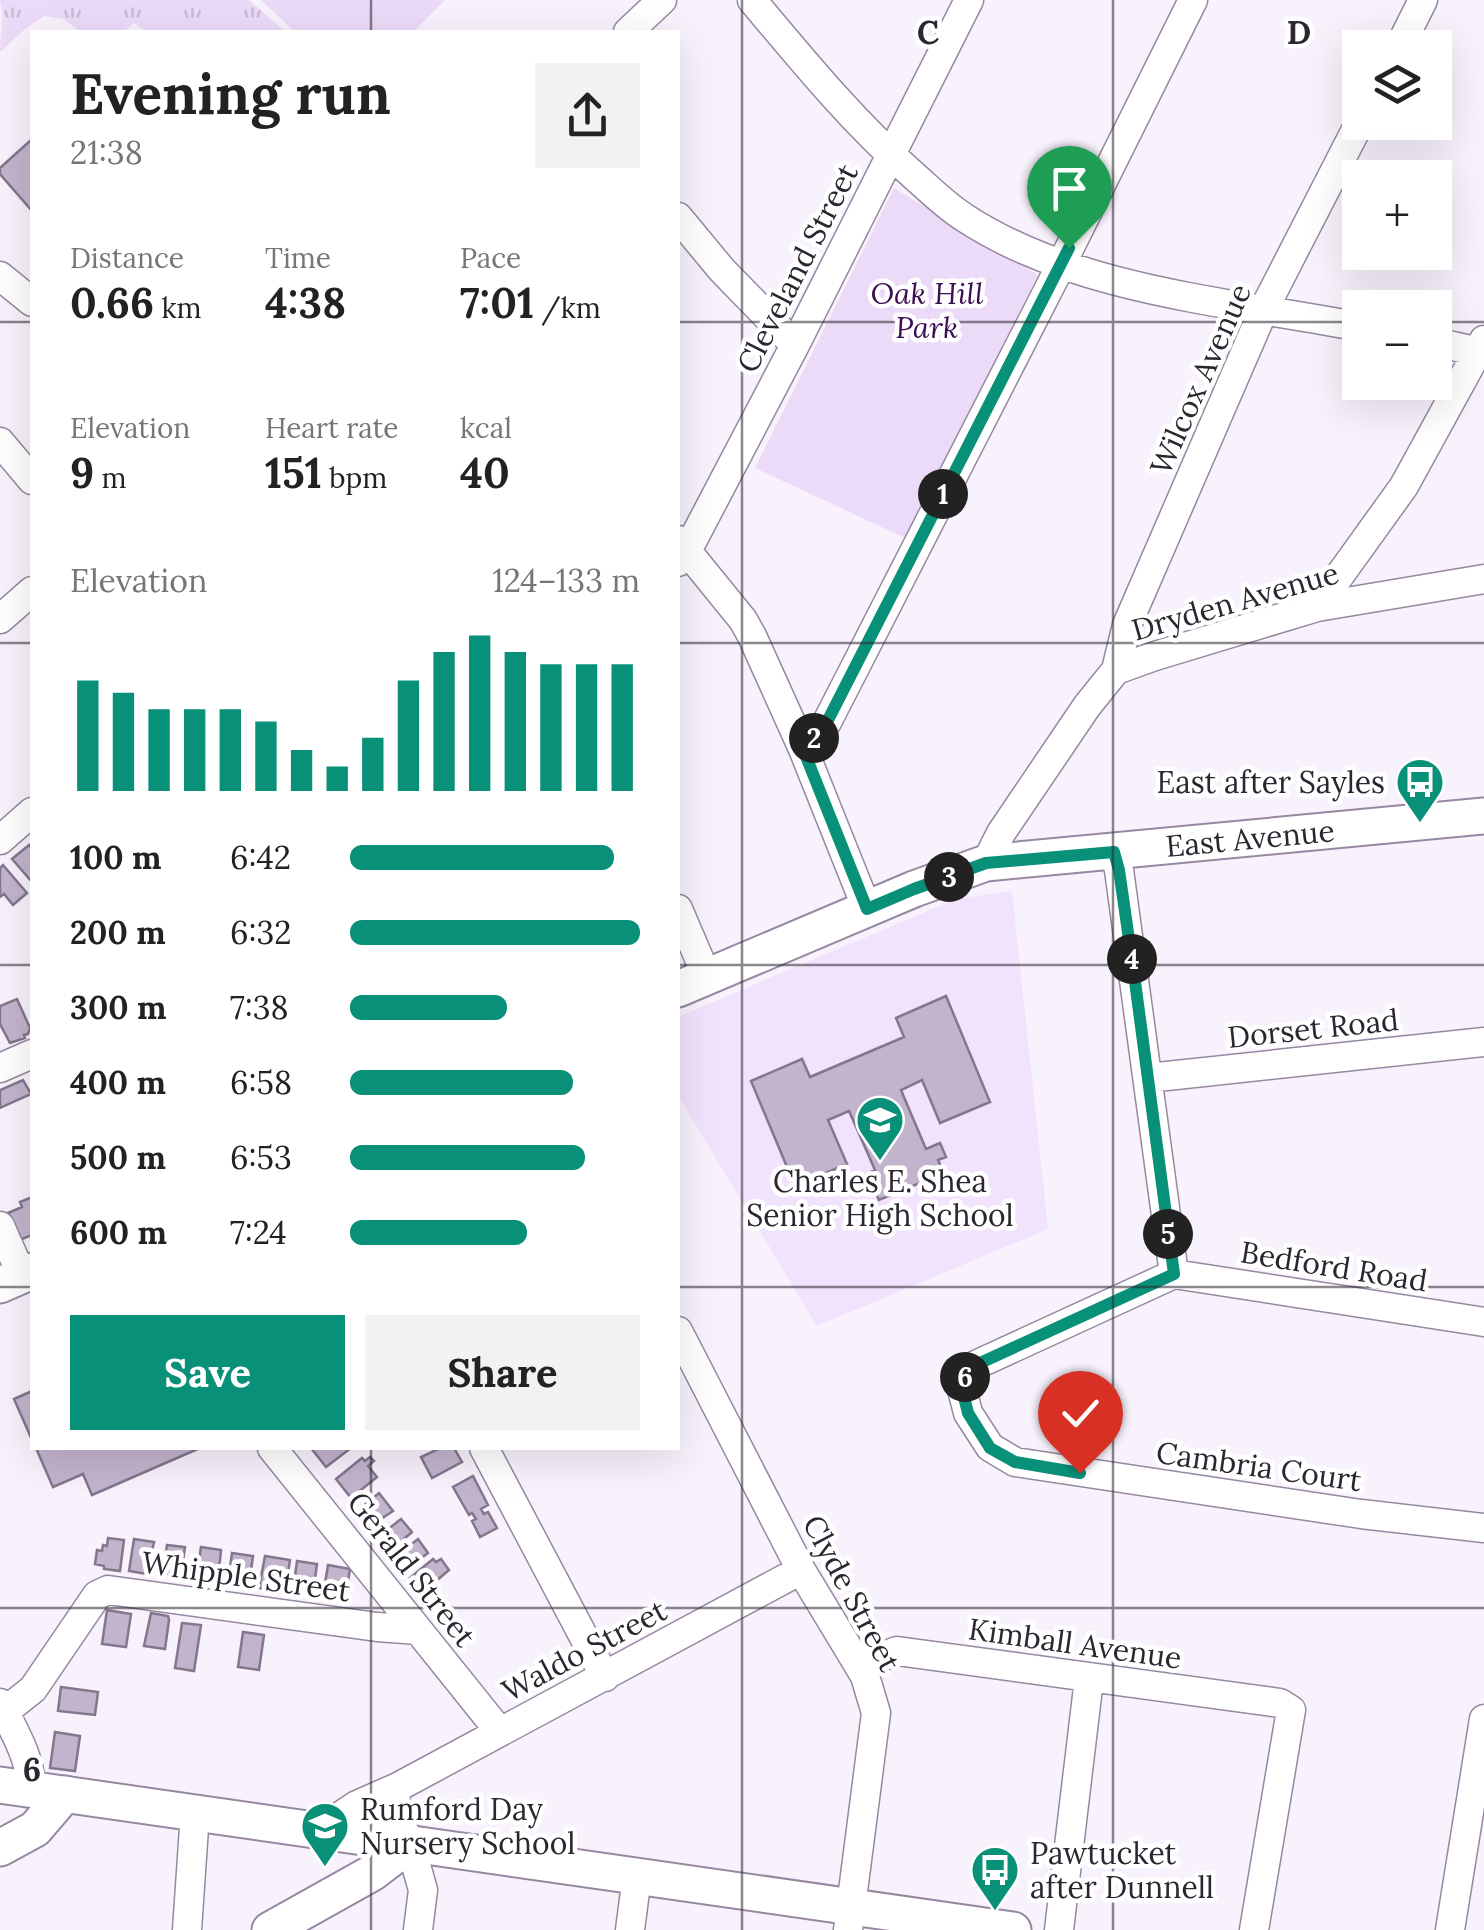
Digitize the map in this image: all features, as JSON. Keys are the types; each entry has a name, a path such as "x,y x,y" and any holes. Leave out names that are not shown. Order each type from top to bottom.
{"main road":[{"name":"East Avenue","path":"692,983 914,889 986,863 1484,816"},
{"path":"0,1848 35,1829 32,1789 637,1876 849,1918 1013,1930"},
{"path":"270,1930 372,1873 410,1844"}],"street":[{"path":"630,30 662,0"},
{"path":"752,0 839,103 891,156 964,218 1061,265 1162,291 1342,324"},
{"name":"Cleveland Street","path":"681,551 795,346 968,0"},
{"path":"803,749 827,722 1193,0"},
{"path":"1408,30 1423,0"},
{"name":"Wilcox Avenue","path":"1116,670 1127,626 1264,309 1351,140"},
{"path":"680,219 795,346"},
{"path":"1317,608 1404,486 1482,348 1452,344"},
{"path":"0,442 30,478"},
{"path":"681,551 743,620 803,749 867,909"},
{"name":"Dryden Avenue","path":"986,863 1001,833 1116,670 1317,608 1484,578"},
{"path":"0,619 30,592"},
{"path":"0,840 30,814"},
{"path":"1114,852 1174,1274"},
{"path":"680,920 692,983"},
{"name":"Dorset Road","path":"1148,1078 1484,1042"},
{"path":"0,1068 30,1055"},
{"path":"0,1226 18,1277"},
{"name":"Bedford Road","path":"1174,1274 1484,1322"},
{"name":"Cambria Court","path":"1174,1274 967,1369 962,1389 968,1413 990,1448 1015,1462 1080,1473 1484,1528"},
{"name":"Clyde Street","path":"680,1335 800,1570 865,1676 876,1714 849,1918"},
{"name":"Gerald Street","path":"274,1450 500,1732"},
{"path":"485,1450 605,1677"},
{"name":"Waldo Street","path":"318,1831 358,1805 800,1570"},
{"name":"Whipple Street","path":"2,1708 33,1689 97,1595 108,1590 418,1630"},
{"name":"Kimball Avenue","path":"858,1665 897,1651 1280,1703 1291,1710 1254,1930"},
{"path":"1059,1930 1090,1679"},
{"path":"2,1708 22,1748 32,1789"},
{"path":"1450,1930 1484,1720"},
{"path":"398,1787 393,1807 410,1844 423,1890 418,1930"},
{"path":"187,1930 196,1813"},
{"path":"630,1930 637,1876"}],"shaded area":[{"name":"Charles E. Shea Senior High School","path":"1012,891 1048,1229 817,1326 680,1098 680,1016 956,899"}],"green space":[{"path":"0,0 249,0 283,30 144,30 134,23 125,30 78,30 64,19 44,16 0,52"},
{"path":"261,0 445,0 415,30 293,30"},
{"name":"Oak Hill Park","path":"894,188 1038,275 905,538 755,468"}],"building":[{"path":"30,141 30,209 0,174 0,168"},
{"path":"29,845 30,880 12,859"},
{"path":"3,865 27,893 13,905 4,894 0,897"},
{"path":"946,996 990,1102 940,1123 922,1080 901,1090 926,1149 940,1143 946,1157 938,1160 944,1173 879,1200 873,1187 865,1190 860,1177 875,1170 849,1111 828,1120 847,1164 795,1186 751,1081 802,1059 810,1077 904,1037 896,1018"},
{"path":"17,999 30,1028 25,1038 10,1043 0,1024 0,1006"},
{"path":"23,1080 30,1094 0,1108 0,1090"},
{"path":"30,1198 30,1236 20,1240 8,1213 22,1207 20,1202"},
{"path":"30,1392 30,1435 14,1399"},
{"path":"37,1450 195,1450 92,1495 83,1474 53,1487"},
{"path":"313,1450 348,1450 326,1467"},
{"path":"436,1450 455,1450 462,1462 432,1478 421,1457"},
{"path":"370,1457 374,1461 368,1466 377,1477 351,1498 336,1479 362,1458 365,1461"},
{"path":"473,1476 488,1505 481,1509 484,1514 488,1512 497,1528 480,1537 472,1521 476,1519 472,1513 469,1515 453,1487"},
{"path":"379,1493 393,1511 369,1527 356,1512"},
{"path":"401,1519 412,1532 389,1552 377,1538"},
{"path":"108,1538 124,1540 120,1571 95,1564 97,1550 107,1546"},
{"path":"134,1539 154,1542 147,1574 129,1571"},
{"path":"418,1539 428,1553 403,1572 393,1558"},
{"path":"167,1545 185,1547 181,1576 163,1573"},
{"path":"201,1547 221,1550 214,1581 196,1579"},
{"path":"232,1553 253,1556 249,1585 232,1582"},
{"path":"265,1556 290,1560 281,1591 259,1588"},
{"path":"433,1559 441,1559 449,1570 422,1593 410,1578"},
{"path":"297,1561 317,1564 313,1594 297,1591"},
{"path":"328,1565 350,1569 345,1600 323,1596"},
{"path":"107,1610 131,1614 126,1647 102,1644"},
{"path":"151,1613 168,1616 165,1649 144,1646"},
{"path":"182,1623 201,1625 194,1671 175,1668"},
{"path":"243,1632 264,1635 259,1670 238,1667"},
{"path":"61,1687 98,1692 95,1715 58,1711"},
{"path":"55,1732 80,1736 75,1771 50,1768"}],"place":[{"name":"East after Sayles","path":"1420,824"},
{"name":"Charles E. Shea Senior High School","path":"880,1162"},
{"name":"Rumford Day Nursery School","path":"325,1868"},
{"name":"Pawtucket after Dunnell","path":"995,1912"}],"route":[{"path":"1069,248 827,722 803,749 867,909 986,863 1114,852 1174,1274 967,1369 962,1389 968,1413 990,1448 1015,1462 1080,1473"}]}
